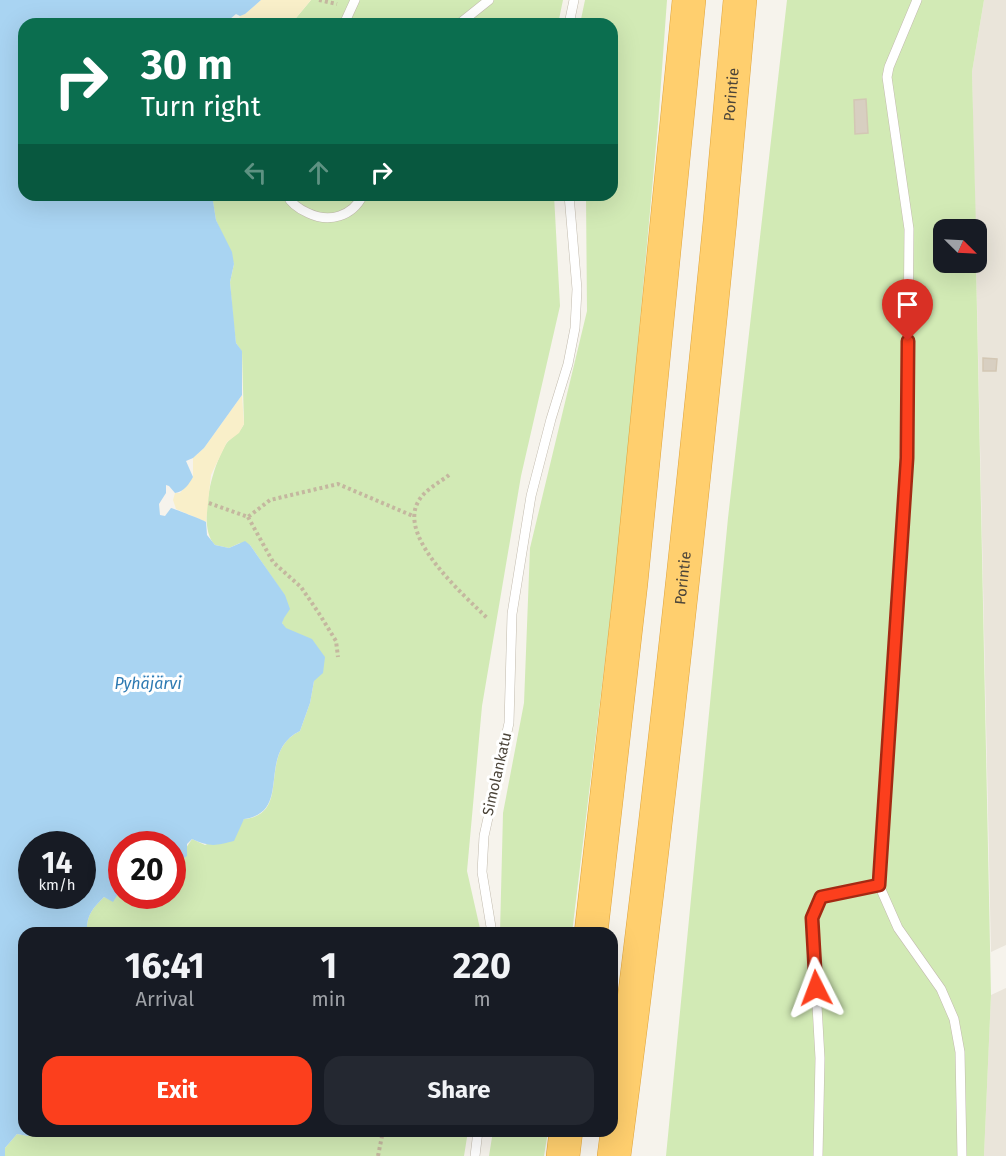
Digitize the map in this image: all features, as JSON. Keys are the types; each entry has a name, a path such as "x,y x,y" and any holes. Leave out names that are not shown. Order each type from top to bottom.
{"highway":[{"path":"592,927 631,583 690,0"},
{"name":"Porintie","path":"618,1126 637,984 719,230 740,0"},
{"path":"635,1156 637,984"},
{"path":"563,1156 565,1137"},
{"name":"Porintie","path":"614,1156 617,1137"}],"lane":[{"path":"347,18 355,0"},
{"path":"466,18 489,0"},
{"path":"570,18 574,0"},
{"path":"917,0 886,77 909,229 907,458 879,885 898,928 941,989 954,1019 960,1052 962,1156"},
{"path":"290,201 299,209 320,219 330,219 347,213 359,201"},
{"name":"Simolankatu","path":"491,927 482,872 484,836 509,723 512,614 531,496 568,364 574,328 577,289 570,201"},
{"path":"818,1156 820,1058 812,918 821,897 879,885"},
{"path":"475,1156 477,1137"}],"path":[{"path":"449,475 418,501 413,516 420,539 439,571 487,618"},
{"path":"248,516 270,500 338,484 413,516"},
{"path":"208,502 248,516 273,562 301,587 320,615 336,641 338,657"},
{"path":"378,1156 382,1137"}],"shaded area":[{"path":"984,0 1006,0 1006,945 991,952 976,273 987,273 987,219 975,219 972,72"},
{"path":"1006,988 1006,1156 984,1156 991,995"}],"green space":[{"path":"311,0 563,0 559,18 296,18"},
{"path":"585,0 667,0 621,529 573,927 500,927 503,813 524,703 530,548 587,311 586,201 618,201 618,18 581,18"},
{"path":"787,0 984,0 972,72 976,219 933,219 933,273 976,273 991,995 984,1156 666,1156 728,518"},
{"path":"212,201 554,201 560,306 521,476 482,706 467,871 480,927 87,927 91,913 104,897 108,899 108,909 186,909 186,848 192,839 205,845 237,830 244,819 259,815 268,806 279,753 287,741 300,731 310,703 314,681 282,623 285,596 250,545 240,543 229,548 215,545 209,536 208,495 216,466 226,444 244,424 242,352 236,343 230,282 234,264 216,220"},
{"path":"17,1134 18,1137 467,1137 464,1156 5,1156 5,1148"},
{"path":"492,1137 547,1137 544,1156 489,1156"}],"sand":[{"path":"261,0 311,0 296,18 239,18"},
{"path":"242,395 244,424 239,433 227,442 211,475 206,522 176,509 173,500 175,493 180,493 193,477 193,458 204,448"}],"water":[{"name":"Pyhäjärvi","path":"0,0 261,0 245,14 240,16 236,14 231,18 18,18 18,201 213,201 216,220 232,252 234,264 230,282 236,343 242,351 242,395 204,448 186,461 193,477 188,485 175,493 166,485 166,493 159,504 160,515 165,516 171,508 206,522 207,535 215,545 229,548 245,541 250,545 285,595 290,609 282,623 286,628 312,639 325,657 323,673 314,681 310,703 300,731 287,741 279,753 268,805 259,814 244,819 234,841 213,845 192,839 187,844 186,857 186,831 108,831 108,899 104,897 96,906 96,831 18,831 18,909 93,909 88,927 18,927 18,1134 5,1148 5,1156 0,1156"}],"building":[{"path":"866,99 868,133 855,134 854,100"},
{"path":"983,358 997,359 996,371 983,371"}],"route":[{"path":"816,988 812,918 821,897 879,885 907,458 908,341"}]}
